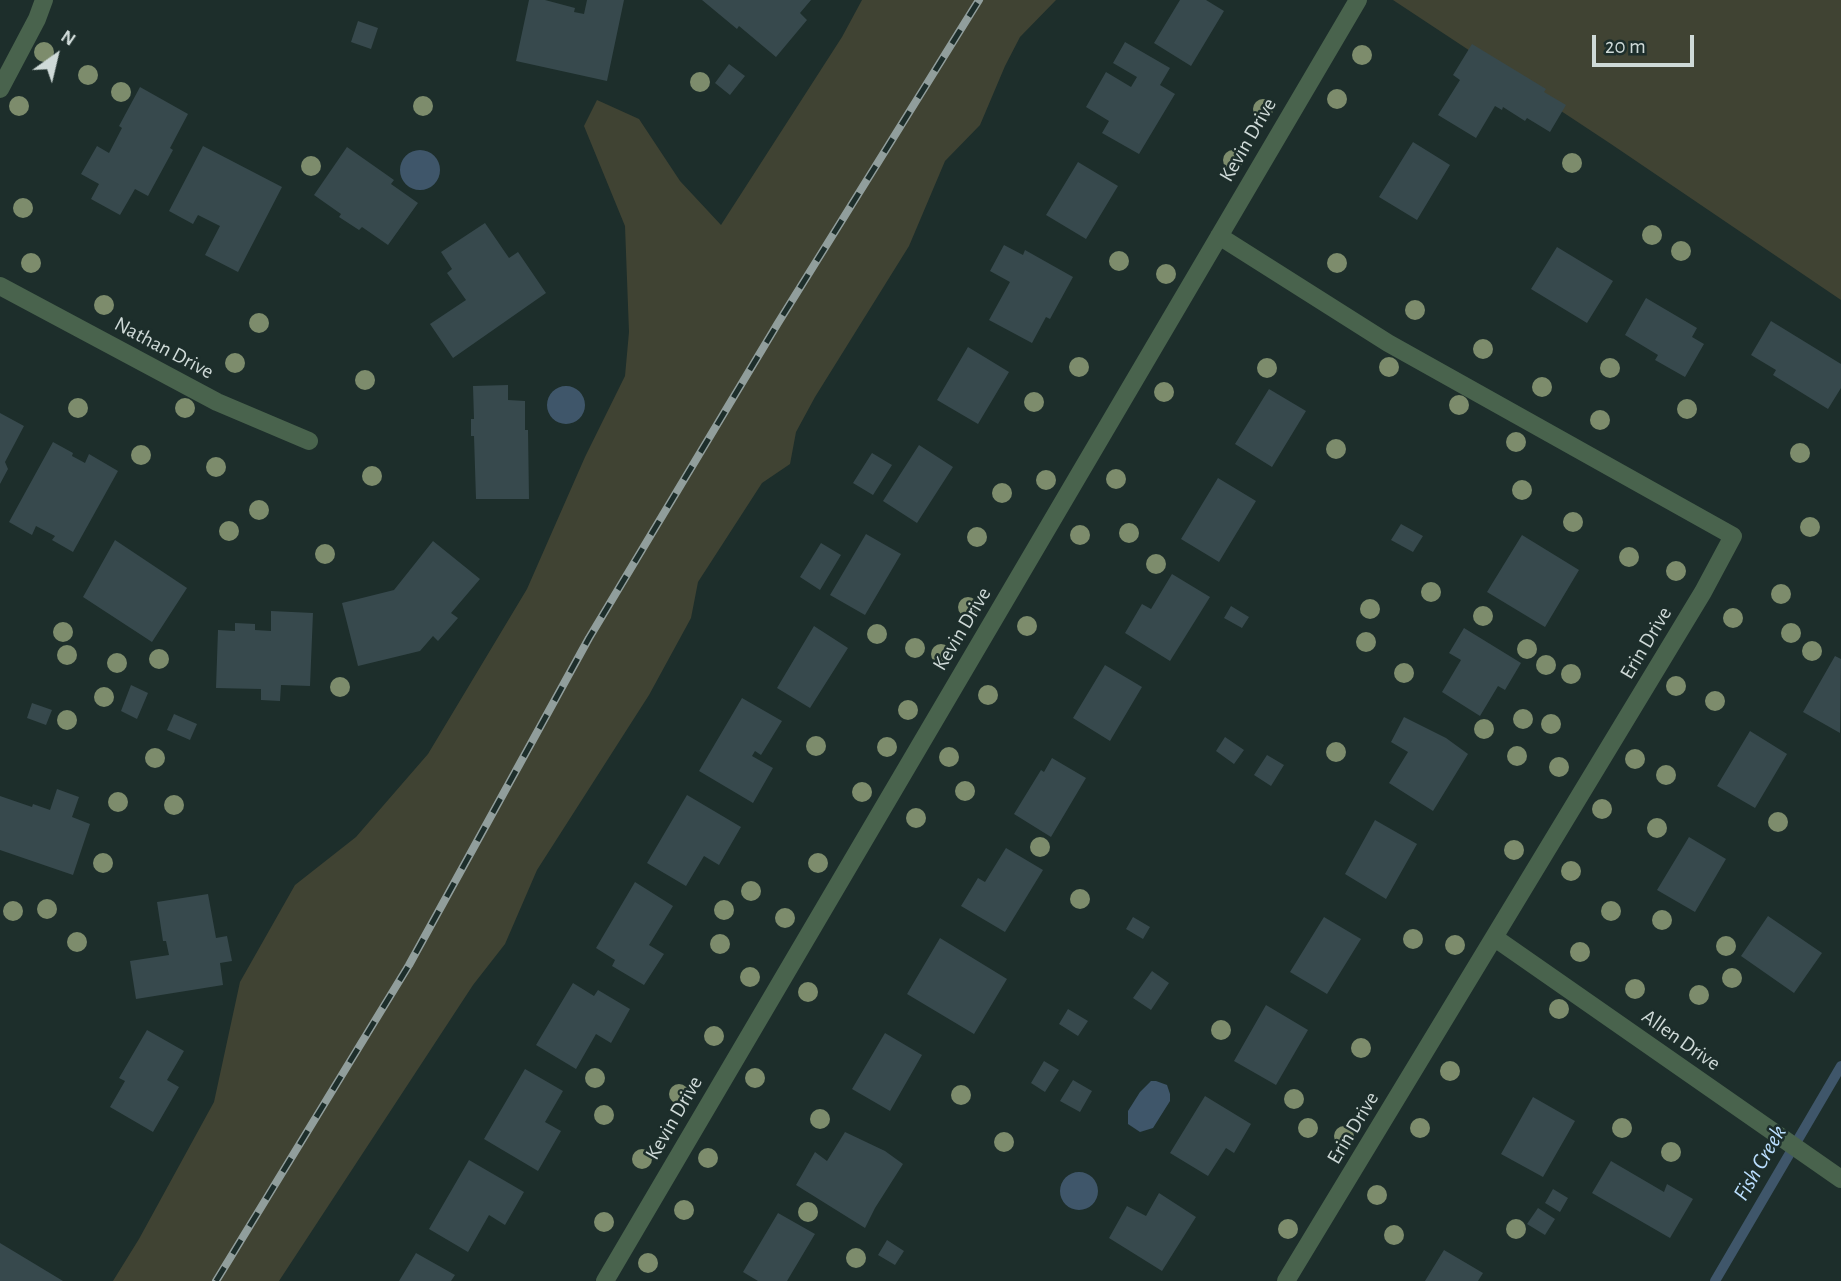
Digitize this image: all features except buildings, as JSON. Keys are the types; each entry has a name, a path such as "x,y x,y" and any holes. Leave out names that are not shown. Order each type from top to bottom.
{"street":[{"path":"0,89 37,19 44,0"},
{"name":"Kevin Drive","path":"605,1281 1358,0"},
{"name":"Erin Drive","path":"1219,236 1388,344 1733,536 1703,592 1286,1281"},
{"name":"Nathan Drive","path":"0,286 217,402 309,442"},
{"name":"Allen Drive","path":"1495,938 1841,1179"}],"green space":[{"path":"862,0 1056,0 1020,37 980,125 945,161 909,246 796,432 790,464 762,483 698,582 691,618 649,695 537,870 505,944 473,985 279,1281 113,1281 214,1102 240,982 295,885 356,837 428,754 527,589 585,457 625,376 629,332 625,226 584,126 597,100 639,119 680,181 721,225 842,37"},
{"path":"1393,0 1841,0 1841,300 1611,144"}],"water":[{"path":"420,150 434,156 440,170 434,184 420,190 406,184 400,170 406,156"},
{"path":"566,386 580,391 585,405 580,419 566,424 552,419 547,405 552,391"},
{"path":"1151,1081 1167,1085 1170,1101 1153,1128 1140,1132 1128,1124 1128,1111"},
{"path":"1079,1172 1093,1177 1098,1191 1093,1205 1079,1210 1065,1205 1060,1191 1065,1177"}],"waterway":[{"name":"Fish Creek","path":"1715,1281 1841,1066"}],"railway":[{"path":"216,1281 409,965 589,638 778,323 979,0"}]}
